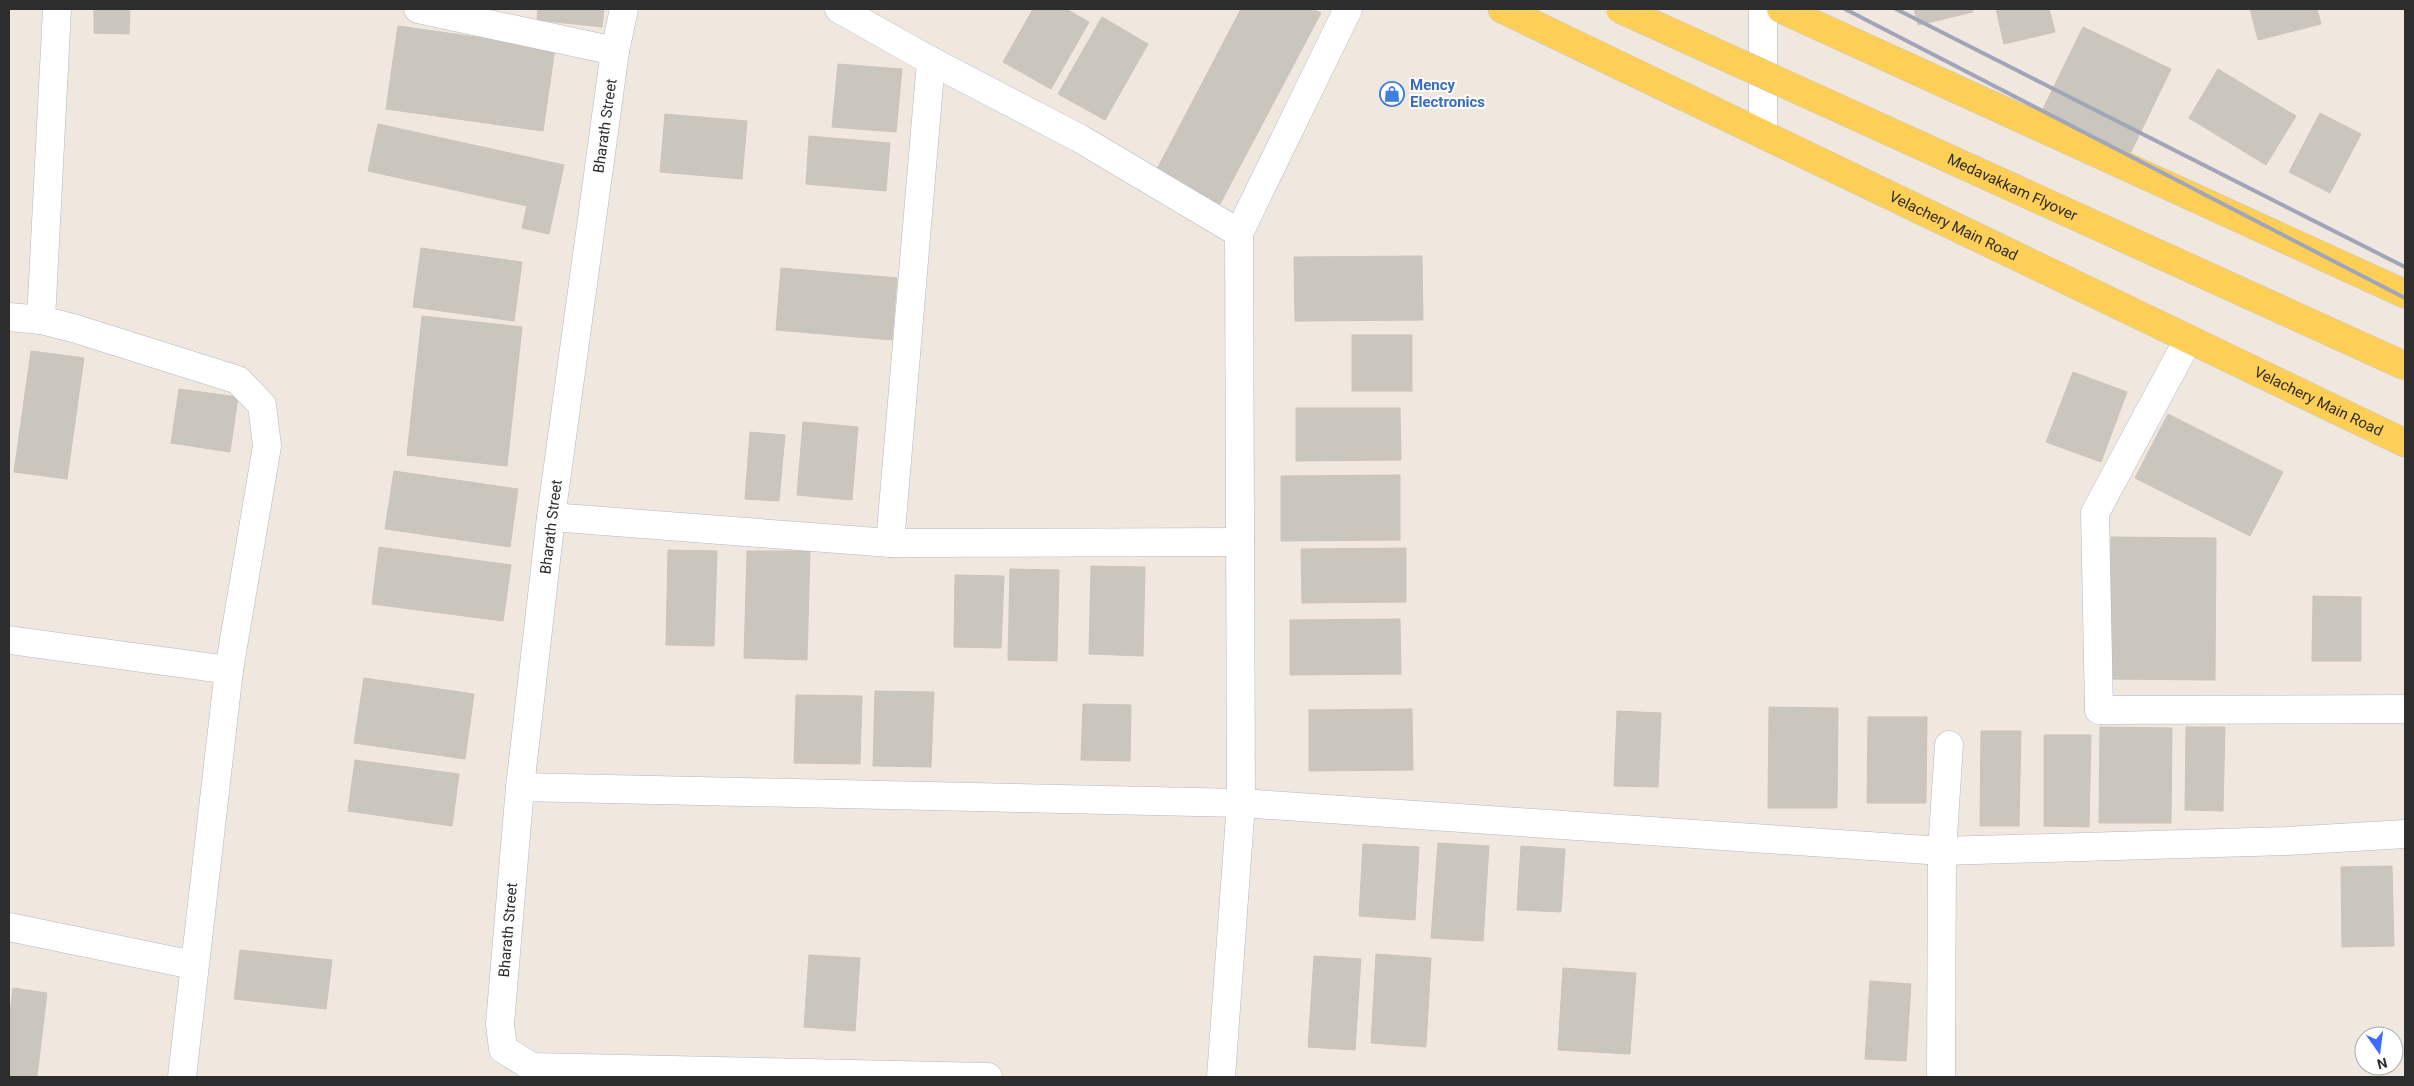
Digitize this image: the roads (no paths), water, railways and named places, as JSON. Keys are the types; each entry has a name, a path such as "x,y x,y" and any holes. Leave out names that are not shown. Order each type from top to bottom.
{"main road":[{"name":"Velachery Main Road","path":"1502,9 2405,443"},
{"name":"Medavakkam Flyover","path":"1620,9 2405,366"},
{"path":"1781,9 2405,294"}],"street":[{"path":"41,320 57,9"},
{"path":"418,9 615,51"},
{"name":"Bharath Street","path":"624,9 615,51 551,517 520,787 500,1024 503,1049 532,1067 988,1077"},
{"path":"839,9 931,61 1079,138 1239,233"},
{"path":"1221,1077 1241,803 1239,233 1348,9"},
{"path":"1763,9 1763,133"},
{"path":"890,543 931,61"},
{"path":"9,317 41,320 73,328 238,380 262,405 267,446 229,670 193,965 182,1077"},
{"path":"2188,340 2095,513 2099,710 2405,709"},
{"path":"551,517 890,543 1240,542"},
{"path":"9,640 229,670"},
{"path":"1941,1077 1942,851 1949,745"},
{"path":"520,787 1241,803 1942,851 2287,841 2405,834"},
{"path":"9,927 193,965"}],"railway":[{"path":"1845,9 2405,298"},
{"path":"1896,9 2405,267"}],"place":[{"name":"Mency Electronics","path":"1392,94"}]}
